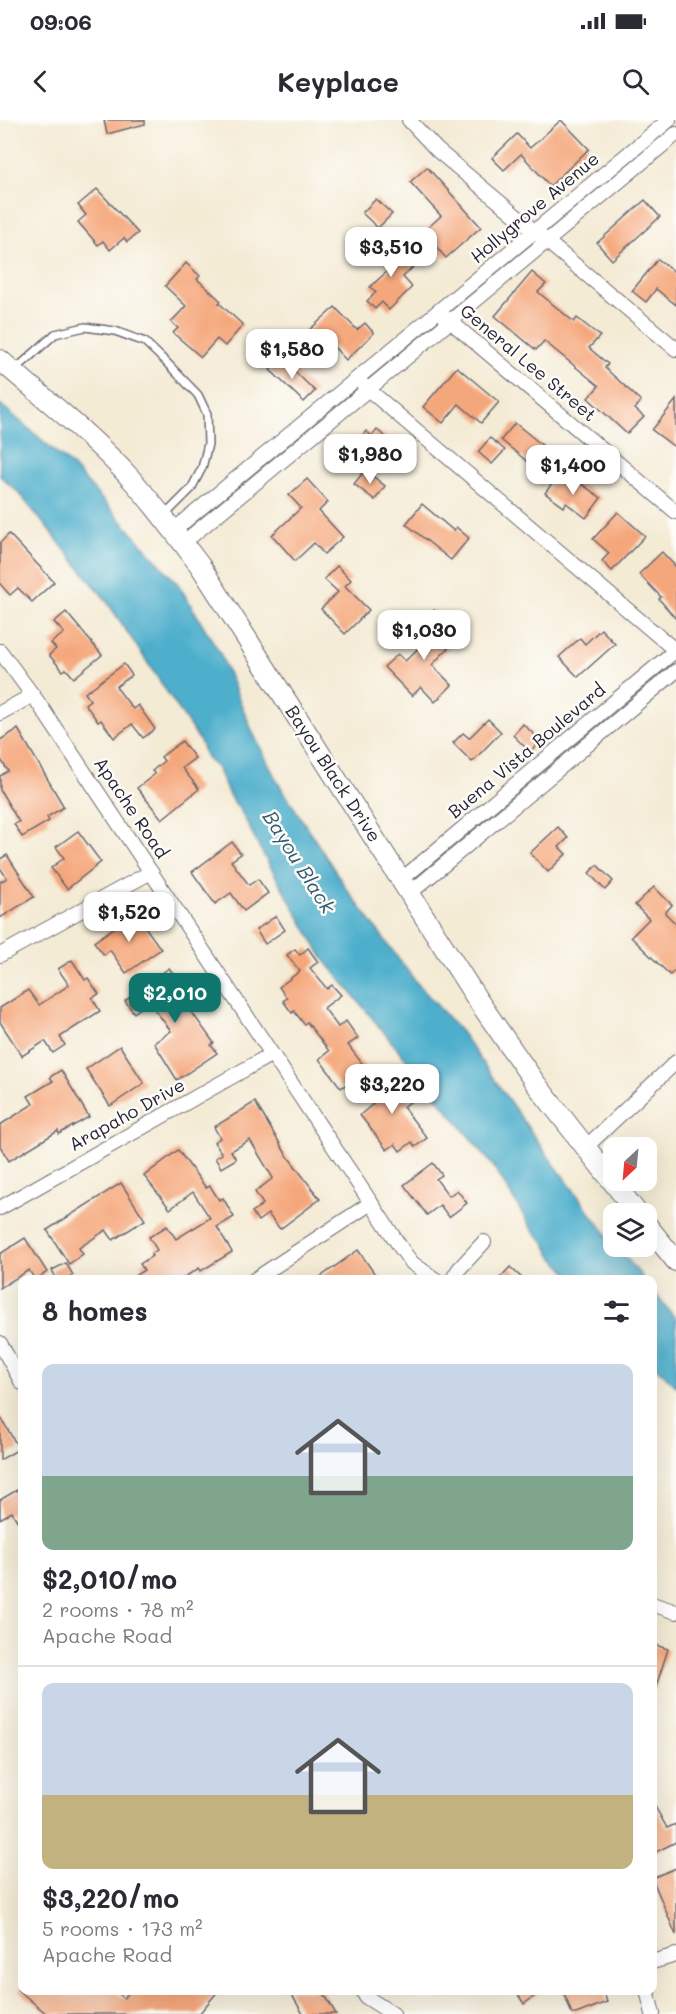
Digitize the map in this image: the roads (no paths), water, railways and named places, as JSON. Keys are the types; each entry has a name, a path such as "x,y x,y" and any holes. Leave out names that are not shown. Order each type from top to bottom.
{"main road":[{"name":"Bayou Black Drive","path":"7,366 106,454 132,480 174,530 201,567 477,999 532,1079 629,1203"},
{"path":"657,1238 676,1262"}],"street":[{"path":"409,120 437,150 676,348"},
{"name":"Hollygrove Avenue","path":"174,530 669,120"},
{"name":"Hollygrove Avenue","path":"174,530 369,390 676,134"},
{"name":"General Lee Street","path":"439,312 676,512"},
{"path":"357,380 676,651"},
{"name":"Apache Road","path":"0,651 33,695 412,1263 429,1275"},
{"name":"Buena Vista Boulevard","path":"405,886 676,651"},
{"name":"Buena Vista Boulevard","path":"405,886 676,671"},
{"path":"0,712 33,695"},
{"path":"0,955 151,872"},
{"name":"Arapaho Drive","path":"0,1208 272,1054"},
{"path":"586,1147 676,1062"},
{"path":"262,1275 371,1203"},
{"path":"455,1275 484,1242"},
{"path":"0,1343 18,1376"},
{"path":"657,1606 676,1612"},
{"path":"657,1961 676,1955"},
{"path":"366,1995 393,2014"},
{"path":"648,1995 653,2014"}],"lane":[{"path":"7,366 55,334 85,327 115,332 145,342 166,362 198,395 207,414 208,444 202,468 174,530"}],"water":[{"name":"Bayou Black","path":"0,404 71,465 178,584 220,653 253,733 277,781 346,888 416,982 461,1032 545,1152 603,1230 603,1257 625,1257 641,1275 570,1275 550,1254 544,1241 533,1231 494,1167 323,958 242,813 229,795 217,768 205,755 201,743 106,600 18,492 0,476"},
{"path":"657,1296 676,1319 676,1386 657,1368"}]}
